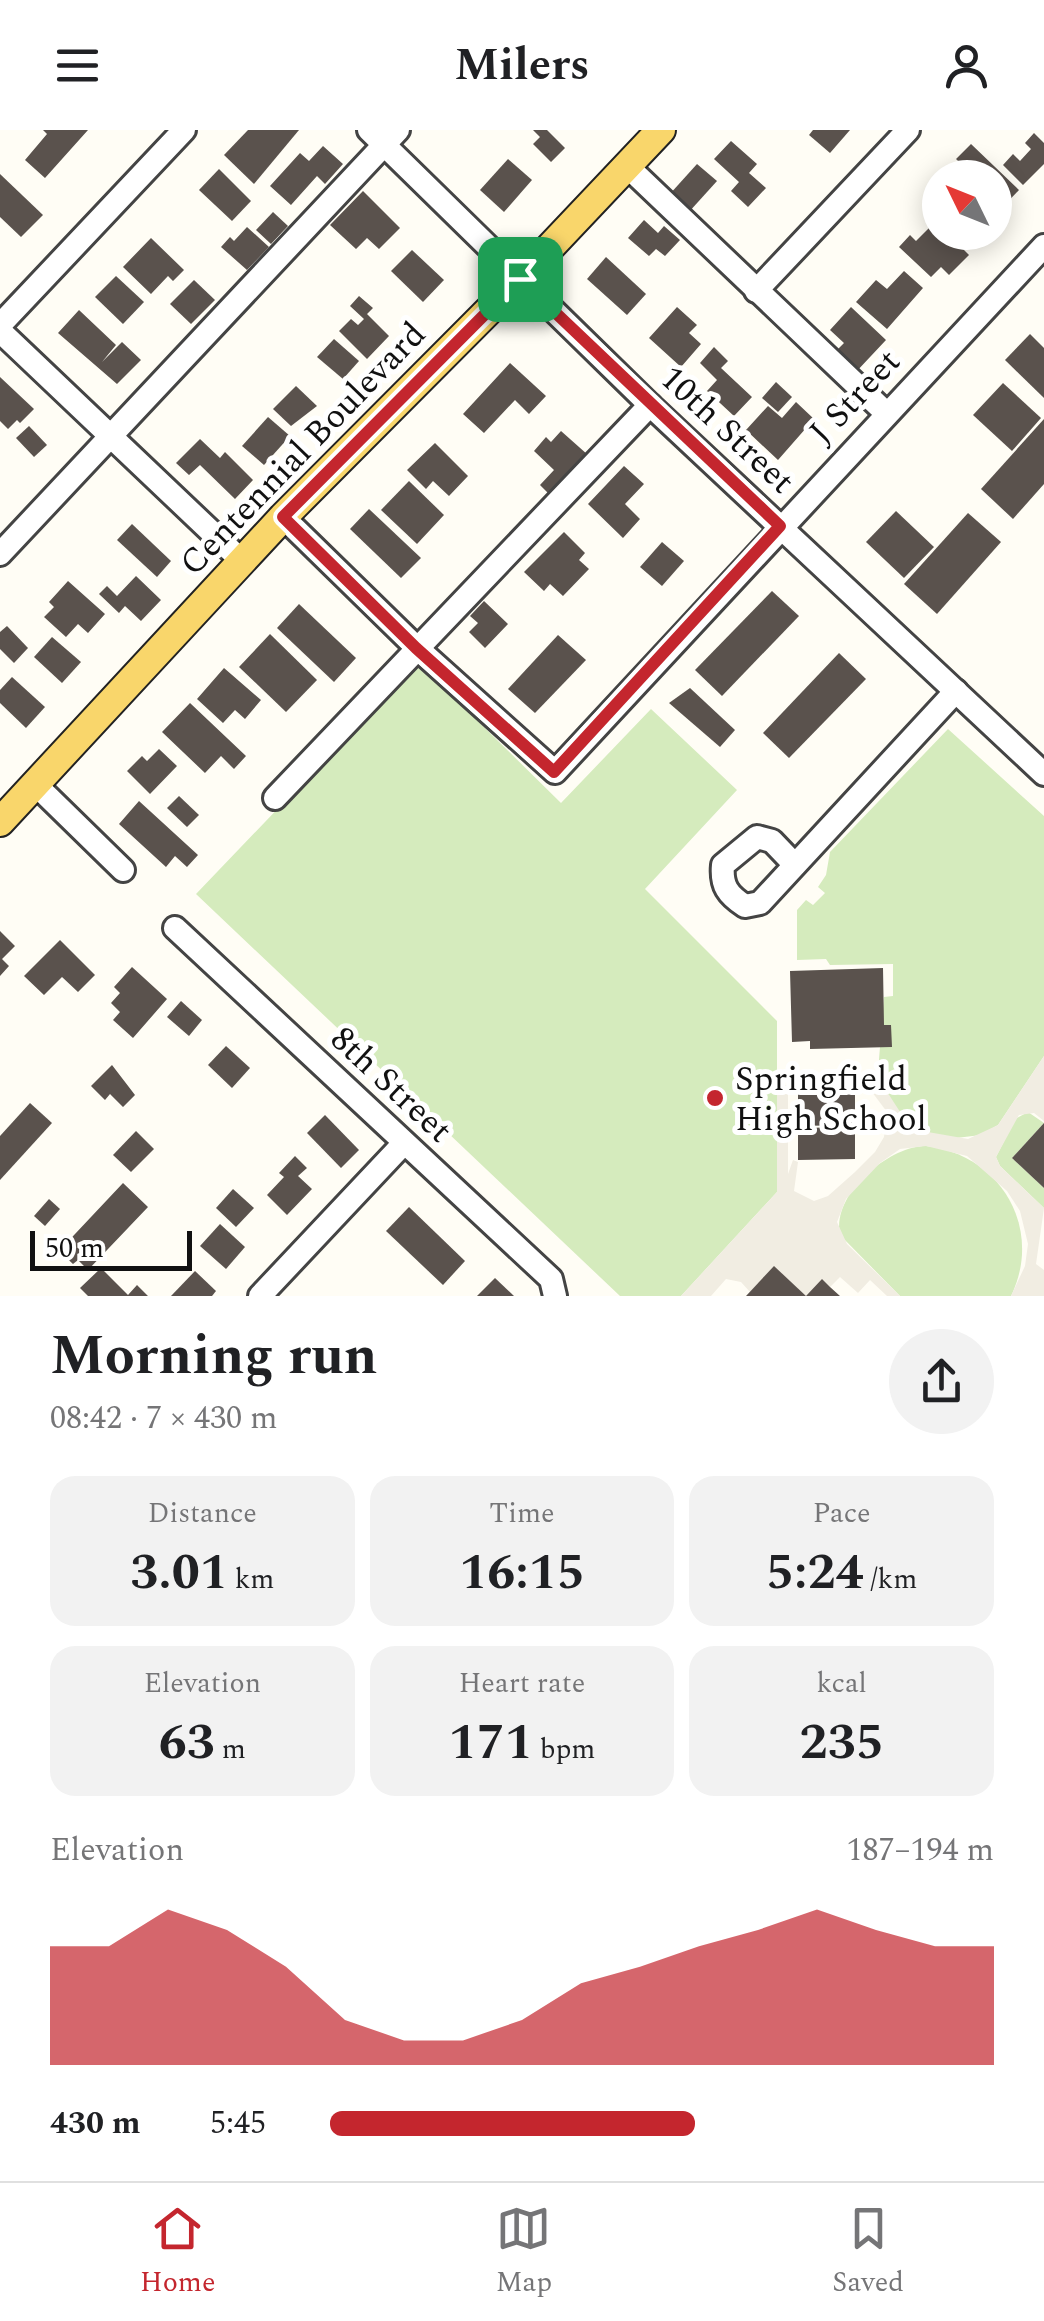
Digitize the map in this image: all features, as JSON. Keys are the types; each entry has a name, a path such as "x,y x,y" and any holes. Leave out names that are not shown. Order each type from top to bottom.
{"main road":[{"name":"Centennial Boulevard","path":"2,816 283,517 520,279 661,130"}],"street":[{"path":"184,130 0,328 242,561"},
{"path":"756,291 908,130"},
{"path":"0,554 384,135"},
{"name":"10th Street","path":"384,135 520,279 1044,774"},
{"path":"627,166 886,413"},
{"name":"J Street","path":"416,648 554,772 1044,246"},
{"path":"275,798 650,404"},
{"path":"283,517 416,648"},
{"path":"795,865 956,691"},
{"path":"35,784 123,870"},
{"name":"8th Street","path":"175,928 551,1279 556,1295"},
{"path":"260,1296 404,1143"}],"green space":[{"path":"418,662 561,803 651,709 737,790 645,889 777,1021 777,1192 681,1296 620,1296 196,894"},
{"path":"948,729 1044,816 1044,1056 998,1125 981,1135 956,1138 922,1132 904,1118 889,1098 878,1072 884,997 893,996 893,964 830,965 826,959 797,960 797,910 806,900 813,905 825,893 818,887 826,875 830,852"},
{"path":"1028,1112 1044,1123 1012,1158 1044,1188 1044,1208 1000,1166 996,1157 1015,1119"},
{"path":"926,1146 975,1163 1009,1198 1022,1245 1020,1270 1011,1296 900,1296 840,1235 844,1204 866,1175 896,1154"}],"shaded area":[{"path":"1044,1056 1044,1121 1034,1113 1019,1115 996,1157 1000,1166 1044,1208 1036,1264 1044,1270 1044,1296 1011,1296 1025,1266 1028,1244 1020,1211 1007,1191 967,1156 926,1146 900,1149 880,1163 846,1199 837,1222 847,1244 900,1296 887,1296 870,1280 858,1293 840,1277 830,1287 822,1280 806,1296 774,1267 750,1292 741,1282 726,1279 711,1296 681,1296 777,1192 777,1086 788,1085 788,1174 793,1160 798,1162 794,1191 814,1201 828,1196 855,1172 884,1137 887,1112 872,1092 861,1089 860,1084 882,1084 904,1118 922,1131 968,1139 998,1125"}],"building":[{"path":"43,130 88,130 45,178 25,160 47,134"},
{"path":"248,130 299,130 254,184 224,155"},
{"path":"533,130 547,130 565,148 551,162 533,144 540,137"},
{"path":"813,130 850,130 830,153 809,135"},
{"path":"1034,133 1044,143 1044,164 1023,185 1012,174 1012,160 1008,160 1013,154 1020,161 1031,149 1025,143"},
{"path":"731,141 757,164 749,173 766,188 748,207 731,191 739,182 714,159"},
{"path":"971,144 988,160 957,160"},
{"path":"323,146 343,164 325,184 317,176 291,205 270,186 300,153 309,161"},
{"path":"508,159 532,180 504,212 480,190"},
{"path":"697,164 717,181 688,213 669,195"},
{"path":"219,169 251,201 232,221 199,190"},
{"path":"0,174 43,215 21,237 0,217"},
{"path":"363,191 400,228 379,249 367,238 356,249 330,225"},
{"path":"273,212 288,226 271,244 256,230"},
{"path":"644,220 658,233 664,226 680,240 665,256 656,249 649,256 628,238"},
{"path":"247,227 269,247 247,270 221,247 230,237 234,241"},
{"path":"910,235 916,241 922,235 922,250 964,250 969,255 949,275 941,267 931,277 899,247"},
{"path":"151,238 184,270 173,281 168,276 151,294 123,267"},
{"path":"412,250 444,280 423,302 391,271"},
{"path":"606,257 646,294 627,315 587,279"},
{"path":"904,271 923,288 887,329 856,302 876,280 887,289"},
{"path":"116,276 144,302 123,324 95,297"},
{"path":"194,280 215,300 191,324 170,304"},
{"path":"359,296 373,308 367,314 389,336 367,359 339,331 351,319 358,325 364,319 350,306"},
{"path":"677,307 697,325 689,333 701,344 681,367 649,338"},
{"path":"851,307 886,340 855,373 834,353 844,343 830,330"},
{"path":"79,310 116,345 102,362 122,342 141,360 117,384 58,333"},
{"path":"1030,334 1044,348 1044,398 1005,360"},
{"path":"334,339 359,361 343,379 317,357"},
{"path":"714,347 728,361 721,368 752,397 734,416 707,391 717,380 700,363"},
{"path":"510,363 546,396 529,414 515,400 484,433 463,414"},
{"path":"0,377 34,409 8,429 0,421"},
{"path":"776,382 792,397 778,412 762,398"},
{"path":"1003,383 1041,418 1012,451 973,415"},
{"path":"296,386 317,406 291,426 273,409"},
{"path":"796,402 814,419 778,460 746,430 768,406 782,418"},
{"path":"268,417 290,436 264,465 242,446"},
{"path":"1044,419 1044,484 1013,519 981,489"},
{"path":"29,426 47,445 34,457 16,438"},
{"path":"561,431 588,455 551,496 540,485 554,470 534,451 546,437 551,442"},
{"path":"200,439 220,458 225,452 253,480 235,499 200,465 189,475 176,463"},
{"path":"435,443 468,476 449,496 433,481 426,489 407,470"},
{"path":"624,466 644,484 625,504 640,519 623,538 588,504"},
{"path":"409,481 444,515 417,544 381,510"},
{"path":"369,509 421,558 401,578 350,529"},
{"path":"896,511 934,547 904,578 866,542"},
{"path":"968,513 1001,542 937,614 904,584"},
{"path":"132,524 171,561 157,577 117,540"},
{"path":"564,532 585,553 579,560 589,569 563,596 550,584 544,591 524,572"},
{"path":"662,542 684,561 662,586 640,567"},
{"path":"136,576 161,600 141,621 125,606 119,613 99,594 107,586 117,596"},
{"path":"68,581 105,614 88,633 78,624 66,637 44,617 54,607 49,602"},
{"path":"772,591 799,616 722,696 695,670"},
{"path":"484,601 508,624 485,648 469,632 478,623 470,616"},
{"path":"299,604 356,658 334,682 277,628"},
{"path":"7,626 28,648 14,663 0,649 0,632"},
{"path":"270,634 317,680 286,712 239,667"},
{"path":"558,635 586,660 535,713 508,689"},
{"path":"52,637 81,662 62,683 34,657"},
{"path":"839,653 866,679 789,758 763,733"},
{"path":"224,668 261,700 245,719 235,710 223,723 197,699"},
{"path":"12,677 45,707 26,728 0,703 0,690"},
{"path":"690,688 735,730 720,747 669,703"},
{"path":"190,703 246,756 234,769 221,756 205,773 162,732"},
{"path":"159,749 177,766 150,794 127,771 142,756 147,761"},
{"path":"179,796 199,815 187,827 167,808"},
{"path":"139,801 198,855 187,867 175,856 166,867 119,824"},
{"path":"0,931 15,946 2,959 9,966 0,976"},
{"path":"60,940 95,975 78,992 62,977 44,995 24,976"},
{"path":"132,967 167,999 133,1038 113,1020 120,1012 111,1003 120,993 114,987"},
{"path":"883,968 884,1025 891,1025 892,1047 810,1049 810,1041 792,1042 790,971"},
{"path":"181,1001 202,1020 189,1036 167,1017"},
{"path":"226,1046 250,1068 232,1088 208,1065"},
{"path":"112,1065 135,1095 123,1107 110,1094 105,1100 91,1086"},
{"path":"855,1093 855,1125 798,1126 798,1094"},
{"path":"30,1103 52,1123 0,1180 0,1136"},
{"path":"325,1115 359,1150 341,1168 307,1133"},
{"path":"1044,1123 1044,1188 1012,1158"},
{"path":"855,1127 855,1159 798,1160 798,1128"},
{"path":"136,1131 154,1149 131,1172 113,1155"},
{"path":"295,1156 307,1168 298,1176 312,1189 287,1215 267,1195 284,1177 279,1173"},
{"path":"123,1183 148,1207 88,1270 78,1260 73,1264 59,1251"},
{"path":"233,1189 254,1208 236,1227 216,1208"},
{"path":"49,1199 60,1209 45,1226 34,1216"},
{"path":"409,1207 465,1261 443,1285 386,1231"},
{"path":"220,1224 245,1247 226,1269 200,1246"},
{"path":"774,1266 806,1296 746,1296"},
{"path":"101,1268 128,1295 137,1285 148,1296 88,1296 80,1288"},
{"path":"195,1271 216,1291 212,1296 171,1296"},
{"path":"495,1278 514,1296 477,1296"},
{"path":"822,1279 830,1287 840,1296 806,1296"}],"place":[{"name":"Springfield High School","path":"715,1098"}],"route":[{"path":"520,279 780,526 554,772 416,648 283,517 520,279"}]}
